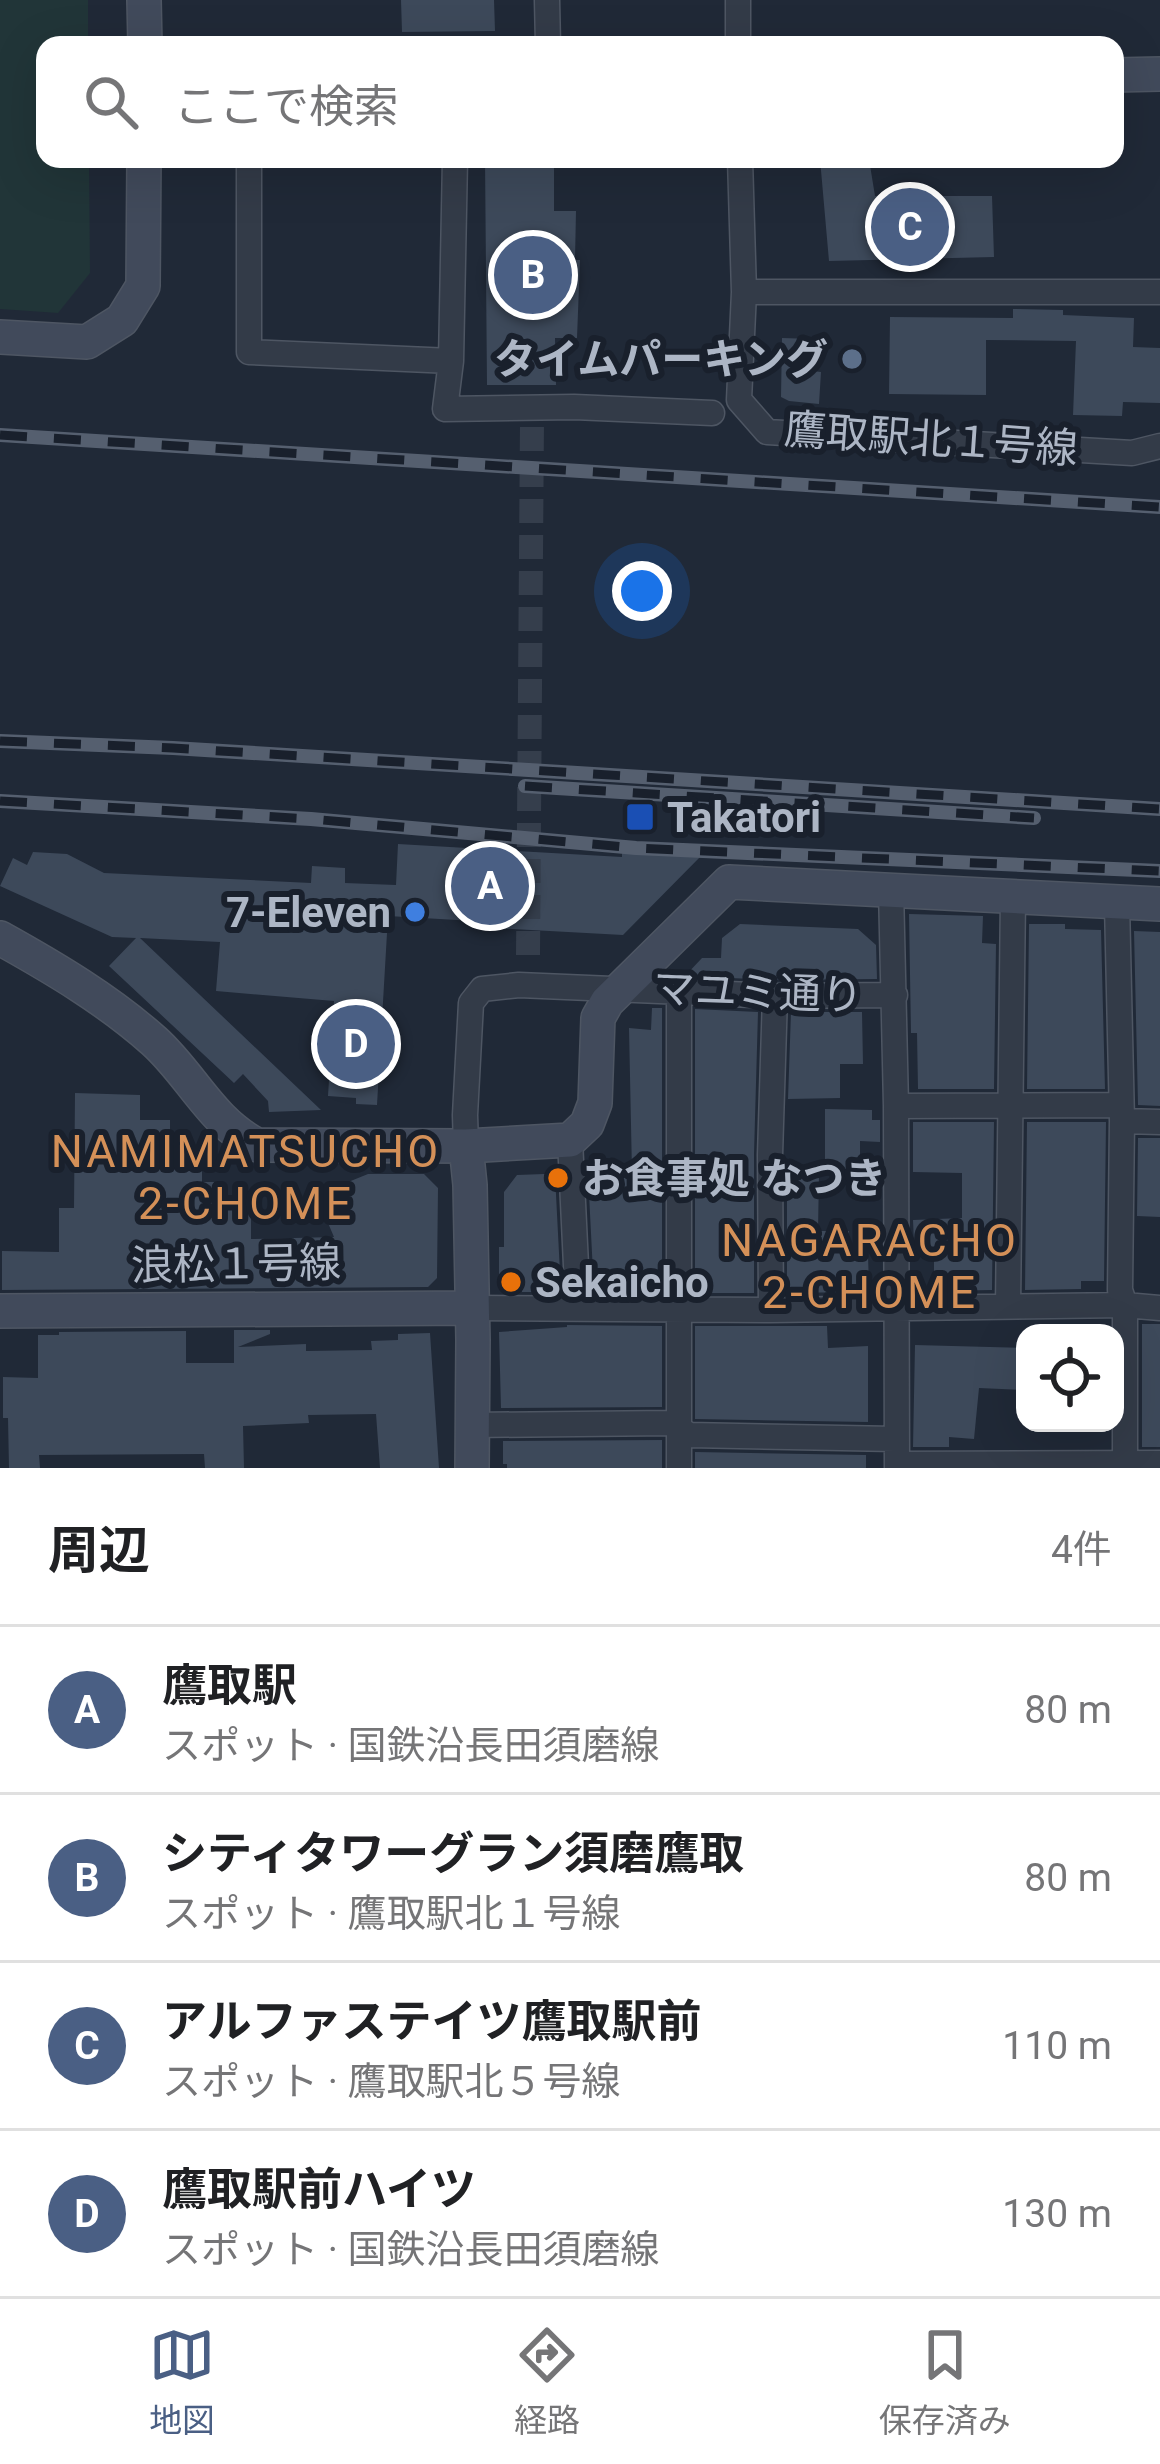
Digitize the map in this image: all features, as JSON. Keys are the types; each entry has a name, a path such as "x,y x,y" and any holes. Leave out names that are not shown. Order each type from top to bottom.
{"street":[{"path":"144,0 145,36"},
{"path":"547,0 548,36"},
{"path":"737,36 738,0"},
{"path":"1124,75 1160,74"},
{"path":"0,338 87,342 122,320 143,286 144,168"},
{"path":"249,168 249,352 452,361"},
{"path":"455,168 452,361 446,409 533,415 712,413"},
{"name":"鷹取駅北１号線","path":"740,168 739,400 767,432 1132,453 1160,446"},
{"path":"743,292 1160,292"},
{"path":"0,938 62,972 156,1042 225,1124 257,1145 466,1146 570,1140 587,1124 595,1103 598,1018 607,1002 729,882 1160,904"},
{"path":"891,889 896,1457"},
{"path":"1008,1306 1013,897"},
{"path":"1118,904 1125,1466"},
{"name":"マユミ通り","path":"466,1146 471,1003 482,989 519,985 775,996 895,995"},
{"path":"679,992 679,1468"},
{"path":"771,1310 775,996"},
{"path":"896,1106 1012,1095 1160,1122"},
{"path":"570,1140 578,1307"},
{"path":"466,1146 472,1468"},
{"path":"472,1308 1160,1308"},
{"name":"浪松１号線","path":"0,1311 472,1308"},
{"path":"472,1424 670,1423 689,1435 896,1457 1125,1466 1160,1463"}],"green space":[{"path":"0,0 88,0 88,36 36,36 36,168 89,168 90,273 58,313 0,309"}],"building":[{"path":"401,0 494,0 495,31 402,32"},
{"path":"485,168 554,168 554,211 576,211 575,260 580,260 577,338 555,338 556,385 487,385"},
{"path":"821,168 870,168 875,196 992,196 994,257 829,261"},
{"path":"1013,309 1134,318 1133,347 1160,348 1160,403 1123,402 1122,416 1073,415 1076,341 986,340 986,395 889,394 890,317 1013,318"},
{"path":"782,338 814,339 812,371 821,372 819,404 781,397"},
{"path":"398,844 622,857 622,851 702,855 623,935 473,927 474,921 388,916 377,1105 328,1096 334,1001 216,991 220,942 140,938 321,1110 269,1112 268,1101 243,1074 234,1083 109,966 136,938 112,937 0,886 13,858 27,865 33,852 67,854 104,873 311,883 312,866 345,868 345,883 396,885"},
{"path":"909,914 983,916 982,943 996,944 994,1089 918,1089 917,1033 911,1033"},
{"path":"740,924 858,929 876,945 877,979 685,976 702,958 721,958 722,938"},
{"path":"1029,924 1101,930 1105,1089 1027,1089"},
{"path":"1134,931 1160,932 1160,1106 1138,1105"},
{"path":"652,1008 662,1008 662,1293 594,1292 588,1174 632,1173 629,1028 651,1030"},
{"path":"695,1009 758,1012 754,1293 695,1293"},
{"path":"791,1012 862,1012 863,1064 840,1064 840,1098 788,1099"},
{"path":"75,1093 140,1095 140,1120 170,1120 170,1160 202,1160 202,1182 214,1182 214,1209 251,1209 251,1239 334,1237 316,1195 368,1174 424,1174 438,1188 437,1278 428,1287 2,1290 2,1251 59,1252 59,1208 74,1208"},
{"path":"825,1109 872,1110 872,1120 880,1120 880,1142 860,1141 860,1169 825,1169"},
{"path":"913,1122 994,1122 992,1290 934,1291 934,1254 930,1254 930,1242 914,1243 913,1220 962,1218 962,1173 913,1172"},
{"path":"1027,1122 1106,1122 1104,1281 1081,1281 1081,1289 1025,1290"},
{"path":"1138,1138 1160,1138 1160,1217 1137,1216"},
{"path":"787,1173 819,1173 818,1231 849,1231 850,1256 868,1256 869,1285 854,1285 854,1292 787,1293"},
{"path":"517,1175 555,1175 561,1292 522,1292 522,1283 499,1283 504,1192"},
{"path":"1142,1324 1160,1324 1160,1447 1142,1447"},
{"path":"567,1325 662,1326 662,1407 501,1408 499,1332"},
{"path":"695,1326 827,1326 828,1348 868,1346 868,1422 695,1419"},
{"path":"234,1330 270,1330 238,1347 306,1344 306,1351 372,1350 371,1341 430,1333 439,1468 380,1468 376,1414 308,1415 309,1423 243,1426 244,1468 205,1468 204,1454 39,1455 40,1468 9,1468 3,1377 38,1378 38,1335 186,1331 186,1363 234,1363"},
{"path":"915,1345 1016,1348 1016,1390 979,1388 974,1439 949,1437 949,1447 913,1447"},
{"path":"662,1440 662,1468 507,1468 503,1464 503,1441"},
{"path":"695,1452 866,1455 866,1468 695,1468"}],"tunnel":[{"path":"528,955 532,422"}],"railway":[{"path":"0,435 1160,507"},
{"path":"0,741 1160,809"},
{"path":"525,786 1034,818"},
{"path":"0,801 311,819 636,848 1160,871"}],"place":[{"name":"アルファステイツ鷹取駅前","path":"910,227"},
{"name":"シティタワーグラン須磨鷹取","path":"533,275"},
{"name":"タイムパーキング","path":"852,359"},
{"name":"Takatori","path":"640,817"},
{"name":"鷹取駅","path":"490,886"},
{"name":"7-Eleven","path":"415,912"},
{"name":"鷹取駅前ハイツ","path":"356,1044"},
{"name":"お食事処 なつき","path":"558,1178"},
{"name":"Sekaicho","path":"511,1282"}],"district":[{"name":"NAMIMATSUCHO 2-CHOME","path":"246,1177"},
{"name":"NAGARACHO 2-CHOME","path":"870,1266"}]}
